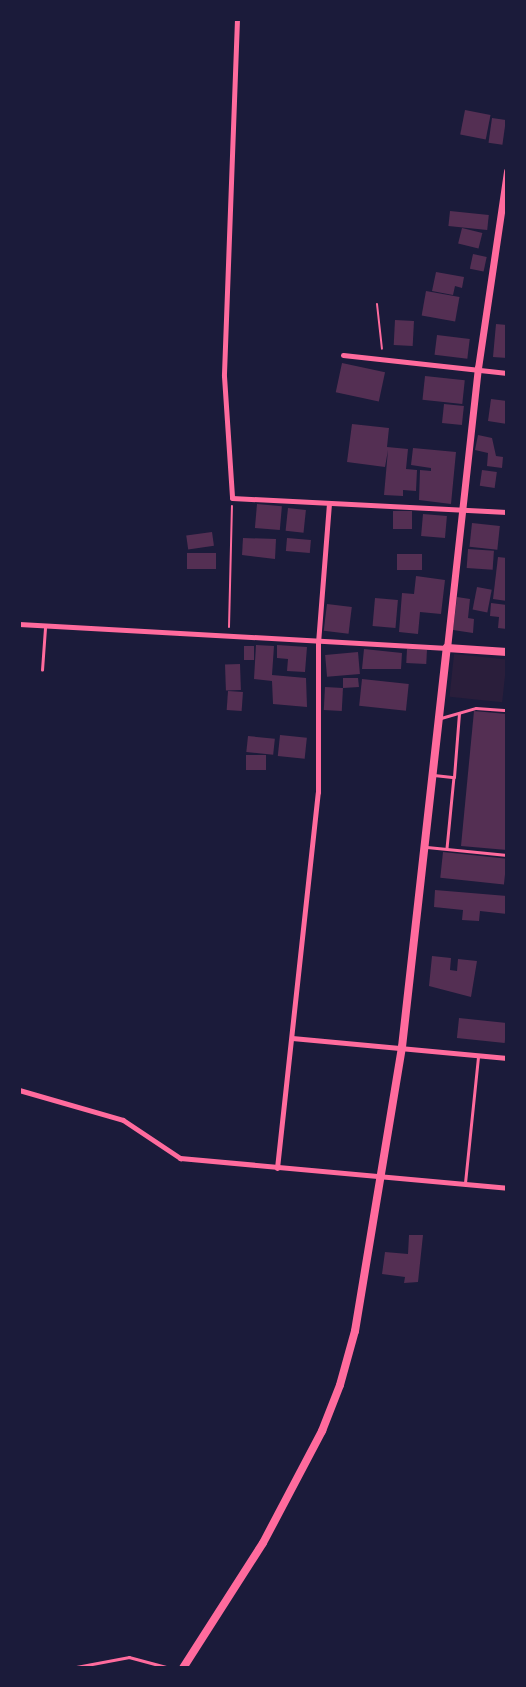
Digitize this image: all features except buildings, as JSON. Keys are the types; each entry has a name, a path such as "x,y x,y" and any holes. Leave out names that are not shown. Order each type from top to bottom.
{"main road":[{"path":"183,1668 262,1543 323,1432 355,1331 382,1179 402,1047 447,649 507,652"}],"street":[{"path":"237,19 224,376 232,498 507,512"},
{"path":"19,624 447,649 478,368 507,171"},
{"path":"344,355 507,373"},
{"path":"276,1168 318,792 317,643 330,503"},
{"path":"292,1038 507,1058"},
{"path":"19,1090 123,1119 180,1157 382,1179 507,1188"}],"lane":[{"path":"42,670 46,624"},
{"path":"439,718 459,712 507,710"},
{"path":"447,848 459,712"},
{"path":"432,775 454,776"},
{"path":"425,847 507,855"},
{"path":"465,1186 478,1055"},
{"path":"71,1668 129,1657 170,1668"}],"path":[{"path":"377,304 383,359"},
{"path":"229,637 232,498"}],"shaded area":[{"path":"454,654 507,660 502,702 450,697"}]}
